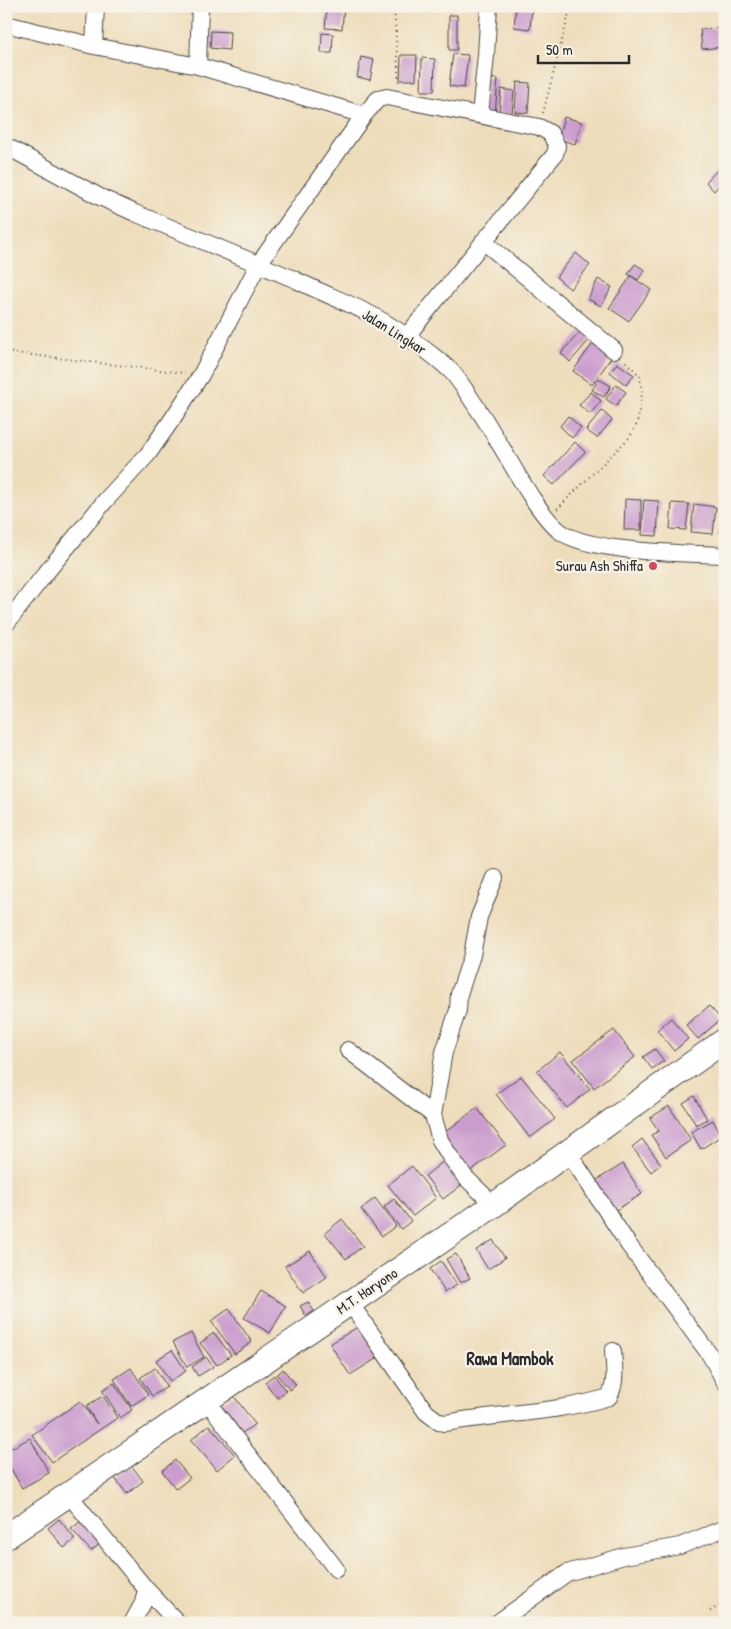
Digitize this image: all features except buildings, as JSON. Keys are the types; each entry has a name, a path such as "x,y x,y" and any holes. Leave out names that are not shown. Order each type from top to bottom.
{"highway":[{"name":"M.T. Haryono","path":"6,1537 494,1205 725,1040"}],"street":[{"path":"94,46 96,6"},
{"path":"198,66 200,6"},
{"path":"480,115 489,6"},
{"path":"6,24 94,46 198,66 364,115"},
{"path":"6,624 87,523 148,454 200,375 258,265 364,115 378,99 387,97 480,115 540,128 550,133 557,146 555,154 406,337"},
{"name":"Jalan Lingkar","path":"6,146 100,197 294,279 318,292 366,312 419,345 451,371 483,416 547,519 561,532 576,539 599,545 645,551 725,555"},
{"path":"483,242 614,350"},
{"path":"494,1205 465,1176 449,1155 440,1140 433,1115 444,1052 458,1010 459,994 472,955 479,918 495,878"},
{"path":"348,1050 433,1115"},
{"path":"568,1152 628,1244 710,1355 725,1382"},
{"path":"350,1303 426,1412 439,1422 446,1423 562,1408 609,1397 613,1391 614,1380 613,1351"},
{"path":"206,1400 336,1569"},
{"path":"68,1495 146,1590 178,1623"},
{"path":"497,1623 567,1574 624,1556 680,1546 725,1528"},
{"path":"132,1623 143,1603 146,1590"}],"path":[{"path":"394,6 400,100"},
{"path":"540,128 571,6"},
{"path":"571,10 725,10"},
{"path":"547,519 629,438 637,424 642,393 640,376 614,350"},
{"path":"6,352 200,375"},
{"path":"710,1611 725,1602"}],"place":[{"name":"Surau Ash Shiffa","path":"653,566"}],"district":[{"name":"Rawa Mambok","path":"510,1359"}]}
